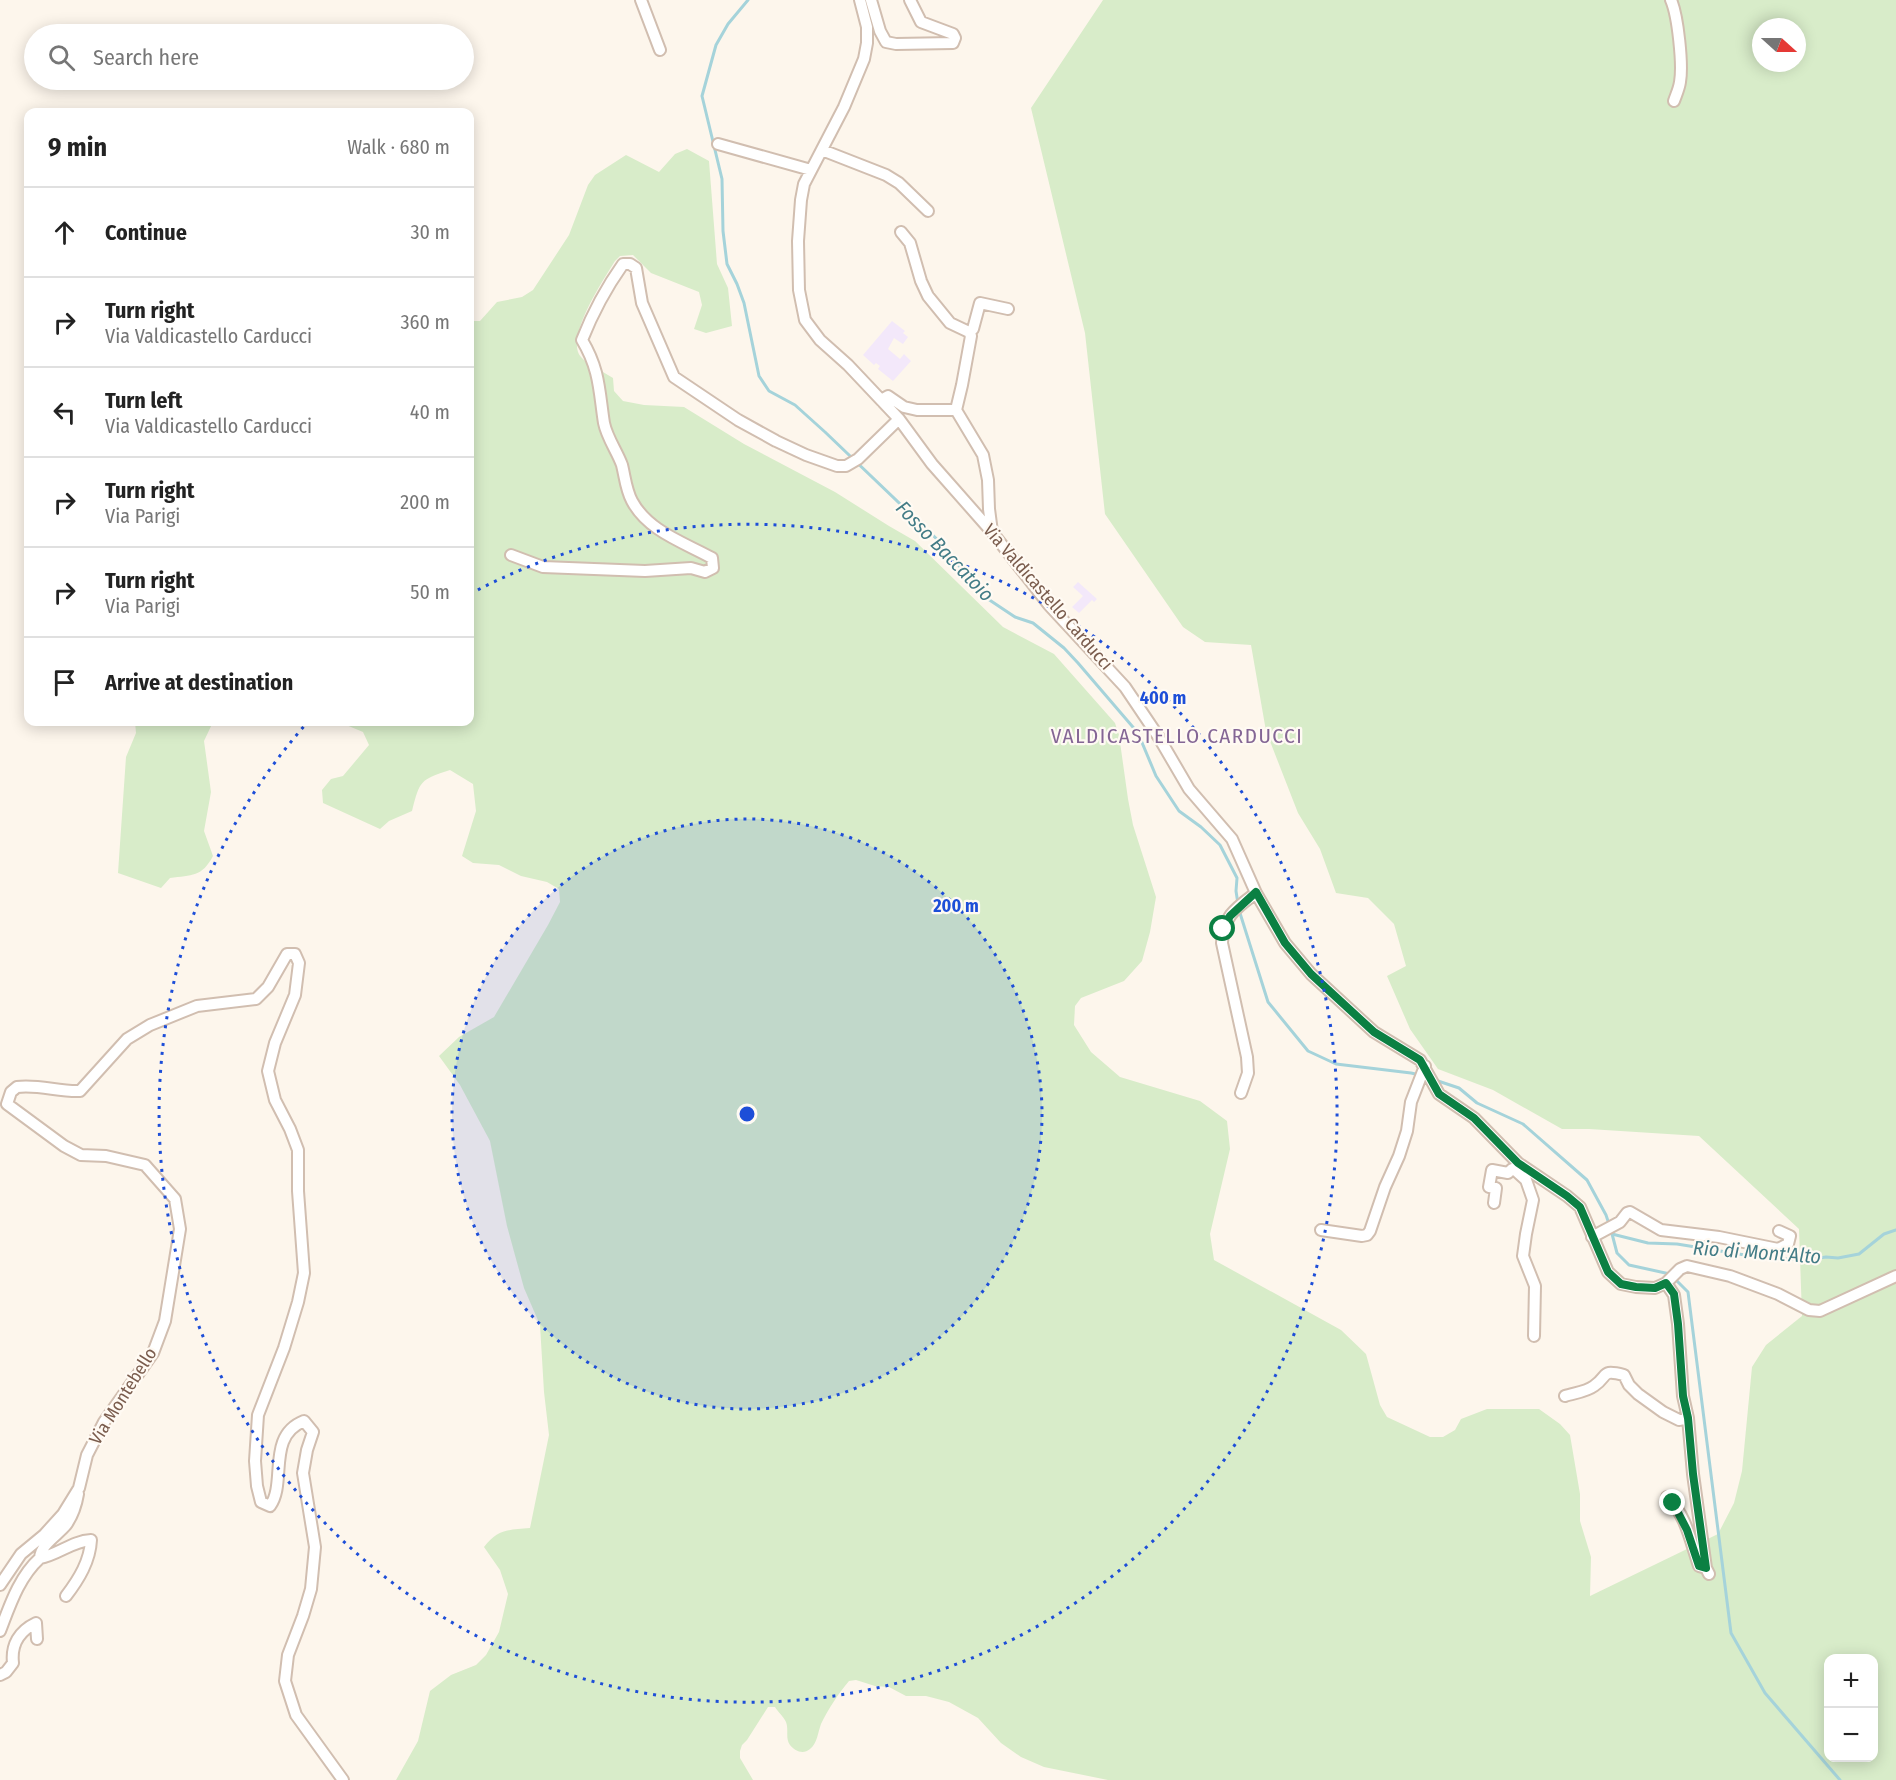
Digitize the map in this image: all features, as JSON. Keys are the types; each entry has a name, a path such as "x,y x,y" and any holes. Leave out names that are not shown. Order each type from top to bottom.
{"street":[{"path":"641,0 660,50"},
{"name":"Via Valdicastello Carducci","path":"860,0 867,27 864,58 844,107 804,184 797,271 805,320 820,340 848,365 899,419 932,464 992,532 1049,605 1125,687 1158,736 1189,789 1232,839 1256,892 1285,943 1311,974 1374,1032 1420,1060 1439,1094 1474,1118 1516,1167 1567,1196 1580,1207 1595,1235 1608,1272 1621,1284 1655,1288 1687,1266 1720,1273 1778,1294 1809,1310 1820,1311 1896,1276"},
{"path":"871,0 880,31 886,42 940,45 953,43 955,38 953,34 921,22 910,0"},
{"path":"1671,0 1677,27 1680,62 1680,83 1674,101"},
{"path":"717,144 811,170"},
{"path":"822,150 886,175 899,183 928,211"},
{"path":"901,232 910,243 921,281 928,296 950,323 969,332"},
{"path":"511,555 543,567 645,572 691,568 705,572 713,568 712,558 672,539 640,513 630,499 621,464 605,426 598,379 592,358 582,340 604,292 623,264 630,264 636,268 642,303 674,377 738,420 806,455 837,466 846,466 855,461 899,419"},
{"path":"969,332 974,326 980,303 1008,309"},
{"path":"969,332 971,340 956,410 983,454 988,480 988,509 992,532"},
{"path":"881,400 888,396 904,407 917,410 956,410"},
{"path":"1241,1093 1248,1073 1247,1057 1222,943 1223,929 1230,916 1256,892"},
{"path":"5,1103 17,1087 80,1091 127,1039 150,1025 197,1006 256,999 268,987 286,954 295,954 299,963 295,995 275,1043 268,1071 275,1100 298,1150 298,1191 304,1273 284,1348 258,1415 255,1461 261,1502 270,1506 275,1499 277,1467 283,1440 295,1425 304,1421 313,1432 303,1473 314,1538 312,1578 303,1616 288,1655 285,1682 297,1715 343,1780"},
{"path":"1321,1230 1362,1236 1367,1235 1370,1231 1385,1186 1399,1156 1407,1131 1411,1102 1425,1066"},
{"name":"Via Montebello","path":"0,1585 21,1554 44,1535 63,1514 79,1488 87,1455 104,1422 153,1353 165,1321 180,1229 175,1199 145,1165 106,1156 81,1155 64,1146 5,1103"},
{"path":"1494,1203 1496,1188 1489,1187 1492,1170 1508,1173 1516,1167 1526,1180 1533,1200 1523,1256 1534,1286 1534,1336"},
{"path":"1595,1235 1620,1222 1630,1212 1661,1230 1778,1249 1788,1244 1790,1236 1779,1232"},
{"path":"1667,1497 1680,1515 1699,1566 1708,1571 1693,1474 1688,1418 1683,1396 1678,1324 1670,1279"},
{"path":"1565,1396 1596,1386 1608,1373 1621,1374 1638,1394 1663,1412 1679,1420 1688,1418"},
{"path":"40,1558 41,1551 66,1525 75,1510 79,1488"},
{"path":"0,1631 15,1592 30,1567 40,1558 78,1542 91,1540 91,1550 86,1564 66,1596"},
{"path":"0,1675 6,1672 13,1663 12,1650 24,1629 36,1623 37,1639"}],"shaded area":[{"path":"892,321 905,331 903,333 908,337 903,344 894,338 888,349 900,359 904,354 911,361 893,381 878,369 880,366 876,363 874,365 863,355"},
{"path":"1078,582 1097,599 1094,602 1092,600 1079,613 1072,607 1083,596 1073,587"}],"green space":[{"path":"1103,0 1896,0 1896,1780 1108,1780 1044,1767 1021,1757 1001,1743 978,1718 949,1702 926,1696 906,1696 889,1687 875,1686 856,1680 849,1681 837,1696 821,1724 814,1744 805,1752 790,1745 785,1720 775,1707 768,1707 740,1751 740,1758 753,1780 396,1780 418,1741 430,1691 451,1675 476,1665 486,1655 499,1632 508,1594 500,1570 484,1547 499,1534 530,1528 549,1435 540,1325 524,1288 507,1226 490,1141 460,1085 439,1056 459,1037 494,1017 560,902 559,889 547,882 521,876 499,865 473,863 462,856 476,811 473,784 450,770 427,779 417,793 412,811 389,821 380,829 323,803 322,790 331,779 343,776 369,745 363,732 349,726 474,726 474,321 480,321 497,302 522,297 533,290 569,235 588,185 595,175 626,155 659,172 675,154 687,149 709,161 717,264 728,288 732,326 706,333 694,329 702,305 699,292 651,273 633,255 620,256 595,294 581,323 577,348 581,357 613,378 614,391 623,401 644,405 684,407 744,444 835,492 915,541 1003,627 1054,654 1115,723 1119,735 1133,825 1156,897 1142,961 1124,981 1081,998 1075,1006 1074,1025 1091,1052 1120,1077 1200,1101 1227,1121 1230,1149 1210,1234 1214,1260 1341,1330 1366,1354 1380,1405 1387,1417 1430,1437 1443,1437 1455,1430 1461,1419 1487,1409 1539,1409 1560,1424 1570,1435 1580,1494 1580,1521 1591,1557 1590,1596 1718,1534 1734,1503 1742,1471 1752,1367 1766,1345 1802,1316 1799,1229 1699,1136 1562,1129 1493,1090 1438,1069 1410,1029 1387,976 1406,966 1394,924 1368,898 1336,893 1320,849 1298,813 1266,731 1251,645 1205,642 1183,627 1105,514 1085,333 1031,108"},
{"path":"135,726 211,726 204,741 211,792 204,831 213,856 205,868 196,874 170,878 161,888 118,873 126,757 136,733"}],"waterway":[{"name":"Fosso Baccatoio","path":"748,0 728,24 716,45 702,96 722,179 723,231 727,264 744,303 759,376 769,391 795,405 942,544 982,595 1015,617 1033,623 1064,648 1078,663 1138,733 1156,776 1179,811 1220,845 1237,878 1238,904"},
{"name":"Fosso Baccatoio","path":"1239,910 1268,1002 1308,1051 1336,1064 1420,1075"},
{"name":"Fosso Baccatoio","path":"1435,1080 1459,1088 1477,1103 1523,1124 1587,1180 1609,1224"},
{"path":"1611,1230 1617,1253 1629,1265 1670,1274"},
{"name":"Rio di Mont'Alto","path":"1612,1234 1648,1243 1677,1244 1751,1256 1812,1259 1859,1254 1884,1234 1896,1230"},
{"path":"1675,1279 1688,1292 1731,1633 1765,1693 1840,1780"}],"district":[{"name":"VALDICASTELLO CARDUCCI","path":"1177,736"}],"route":[{"path":"1223,929 1230,916 1256,892 1285,943 1311,974 1374,1032 1420,1060 1439,1094 1474,1118 1518,1163 1580,1207 1608,1272 1621,1284 1636,1287 1655,1288 1666,1283 1674,1294 1683,1396 1688,1418 1706,1568 1699,1566 1687,1530 1673,1503"}]}
